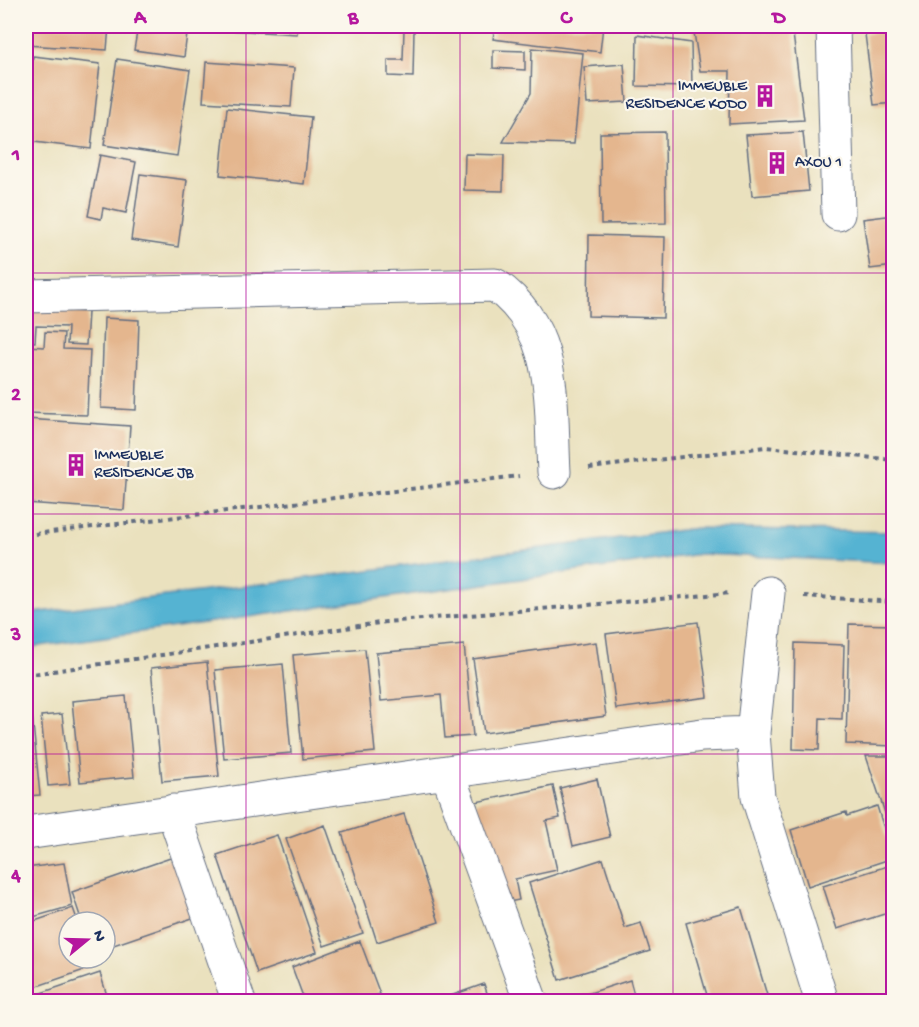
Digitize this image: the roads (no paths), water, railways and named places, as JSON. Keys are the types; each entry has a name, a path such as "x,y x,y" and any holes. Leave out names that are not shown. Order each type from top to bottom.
{"street":[{"path":"833,26 838,214"},
{"path":"26,296 495,285 513,298 536,329 548,365 554,472"},
{"path":"768,593 753,733 758,797 822,1002"},
{"path":"26,833 702,735 753,733"},
{"path":"447,772 531,1002"},
{"path":"173,812 240,1002"}],"water":[{"path":"697,528 893,532 893,563 700,554 26,648 26,614"}],"place":[{"name":"IMMEUBLE RESIDENCE KODO","path":"765,96"},
{"name":"AXOU 1","path":"777,163"},
{"name":"IMMEUBLE RESIDENCE JB","path":"76,465"}]}
